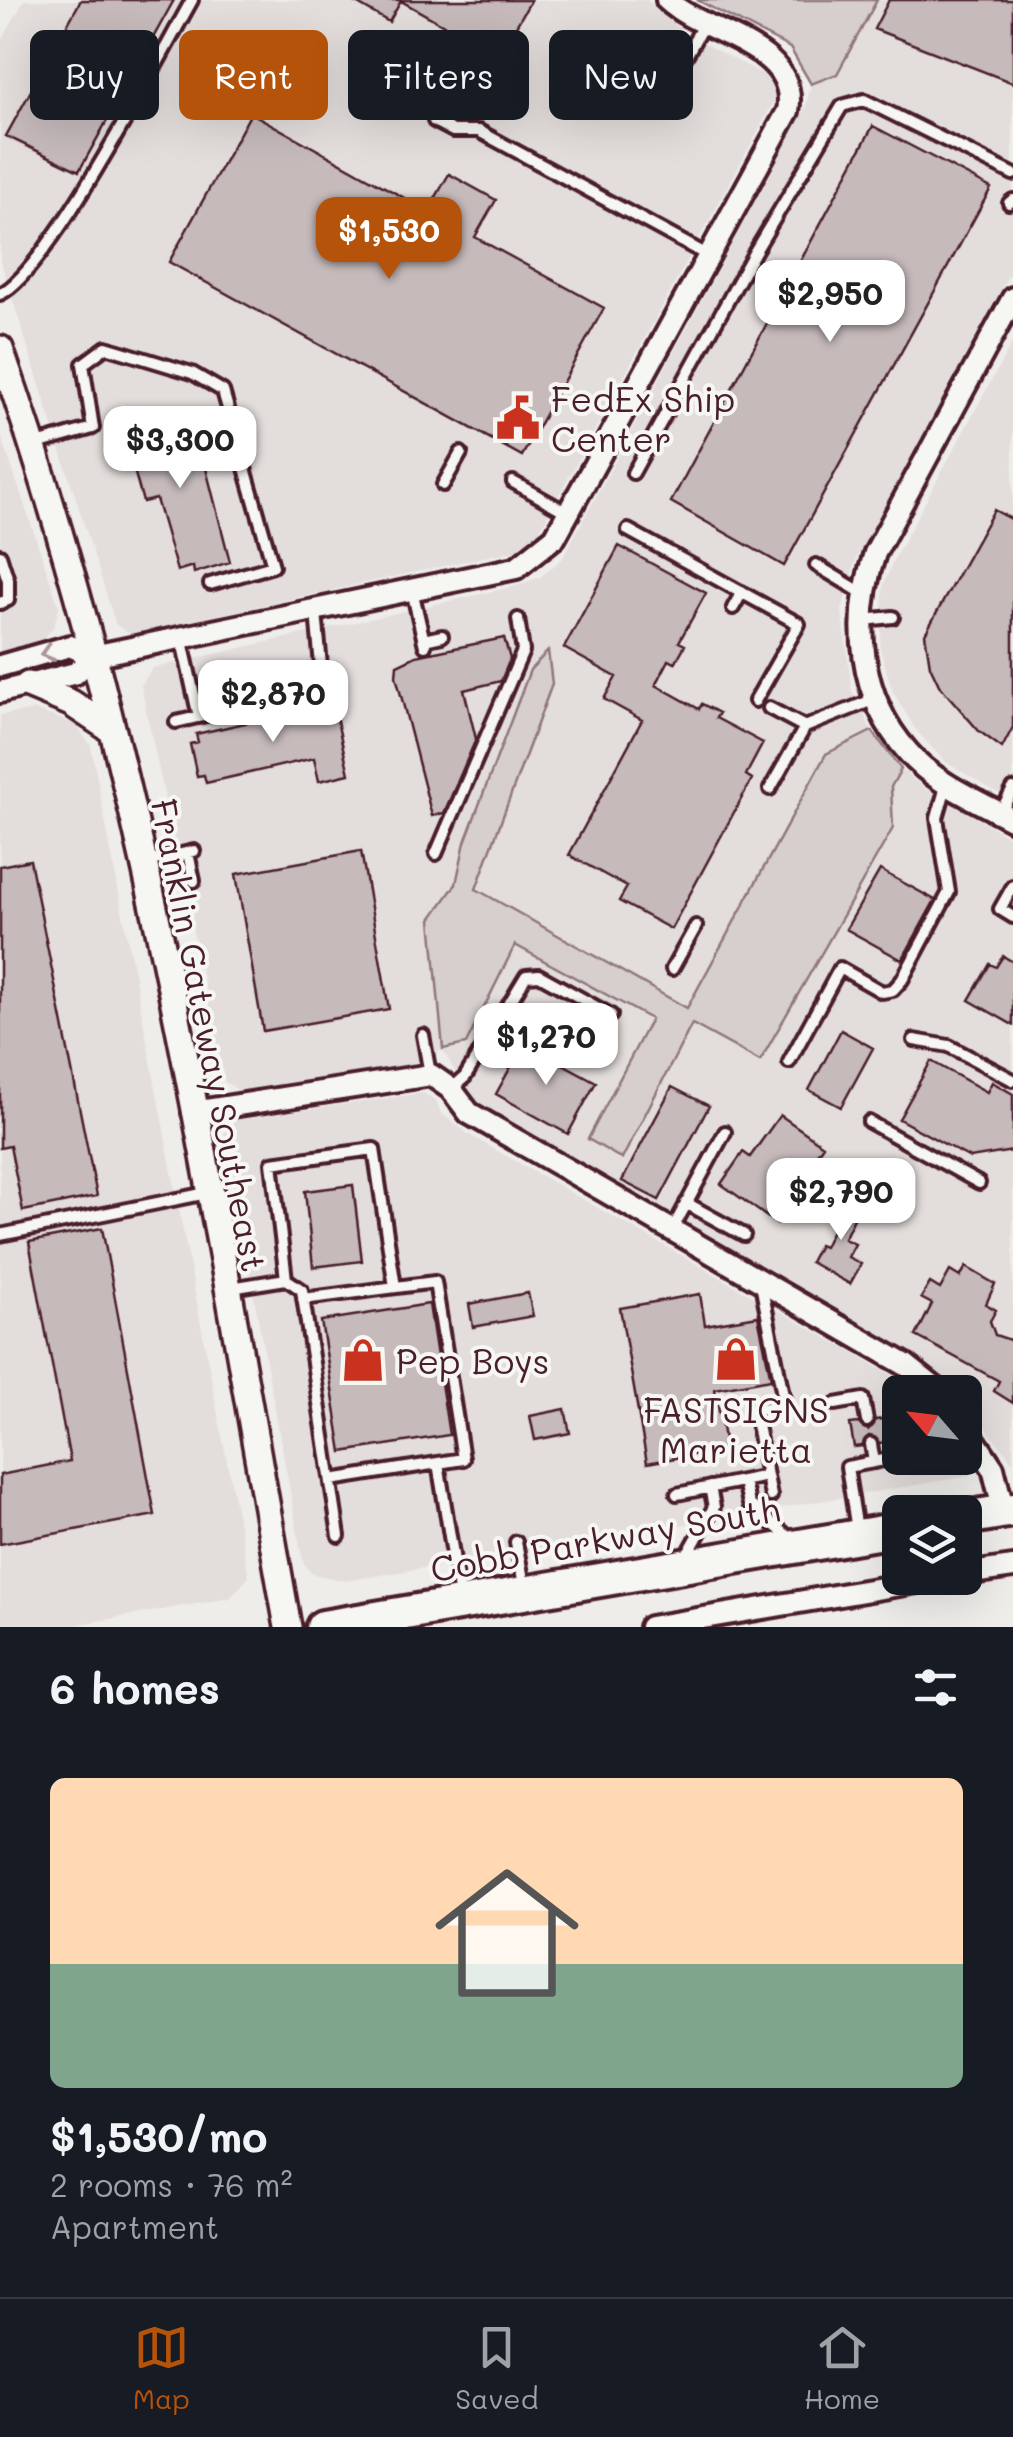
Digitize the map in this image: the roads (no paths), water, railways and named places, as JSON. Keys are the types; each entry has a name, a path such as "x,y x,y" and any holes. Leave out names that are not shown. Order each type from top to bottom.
{"main road":[{"path":"982,1515 1008,1511"},
{"name":"Cobb Parkway South","path":"323,1627 882,1532"}],"street":[{"path":"0,666 70,646 93,656 182,641 516,568 542,551 569,514 788,111 787,81 768,58 667,0"},
{"path":"1006,816 947,782 909,754 876,699 862,620 864,594 889,526 1013,298"},
{"name":"Franklin Gateway Southeast","path":"0,349 93,656 141,864 193,1112 288,1627"},
{"path":"0,692 76,672 93,656"},
{"path":"28,684 71,703 110,730"},
{"path":"193,1112 430,1075 451,1089 469,1113 919,1375"},
{"path":"982,1452 993,1468 1008,1511"},
{"path":"982,1572 1013,1567"},
{"path":"650,1627 882,1588"}],"lane":[{"path":"0,294 24,276 88,183 192,0"},
{"path":"693,43 704,23"},
{"path":"633,474 754,253 842,106 864,100 1013,174"},
{"path":"434,121 453,131 479,132 709,256"},
{"path":"32,445 93,428 84,364 106,347 192,373 224,391 273,566 210,584"},
{"path":"443,485 460,453"},
{"path":"513,482 569,514"},
{"path":"628,530 799,624 754,700"},
{"path":"0,555 8,580 8,600 0,603"},
{"path":"816,565 864,594"},
{"path":"412,590 425,643 442,636"},
{"path":"732,608 742,592"},
{"path":"176,722 324,688 316,612"},
{"path":"862,620 893,617"},
{"path":"436,854 523,651 518,620"},
{"path":"182,641 199,717"},
{"path":"770,789 804,727 876,699"},
{"path":"769,708 804,727"},
{"path":"789,1062 840,968 882,992 893,990 902,980 949,892 937,818 947,782"},
{"path":"1006,816 1013,789"},
{"path":"141,864 191,852 194,881"},
{"path":"1013,886 1000,909 1013,917"},
{"path":"672,969 696,926"},
{"path":"451,1089 465,1077 526,976 539,975 611,1015"},
{"path":"423,1035 430,1075"},
{"path":"914,1040 950,1046 1013,1080"},
{"path":"869,1122 980,1183"},
{"path":"670,1232 726,1132"},
{"path":"286,1279 272,1163 374,1149 394,1287"},
{"path":"0,1235 207,1193"},
{"path":"686,1203 744,1235"},
{"path":"225,1288 286,1279 298,1284 304,1300 339,1536"},
{"path":"304,1300 435,1282 463,1459 331,1480"},
{"path":"761,1284 786,1405 754,1410 772,1496"},
{"path":"835,1404 863,1399 867,1421"},
{"path":"871,1444 874,1462"},
{"path":"858,1536 846,1467 882,1460"},
{"path":"438,1463 461,1603"},
{"path":"676,1494 768,1476"},
{"path":"744,1481 749,1504 799,1546"},
{"path":"681,1566 714,1507 710,1487"},
{"path":"516,1542 526,1593"}],"place":[{"name":"FedEx Ship Center","path":"518,418"},
{"name":"FASTSIGNS Marietta","path":"736,1359"},
{"name":"Pep Boys","path":"363,1360"}]}
